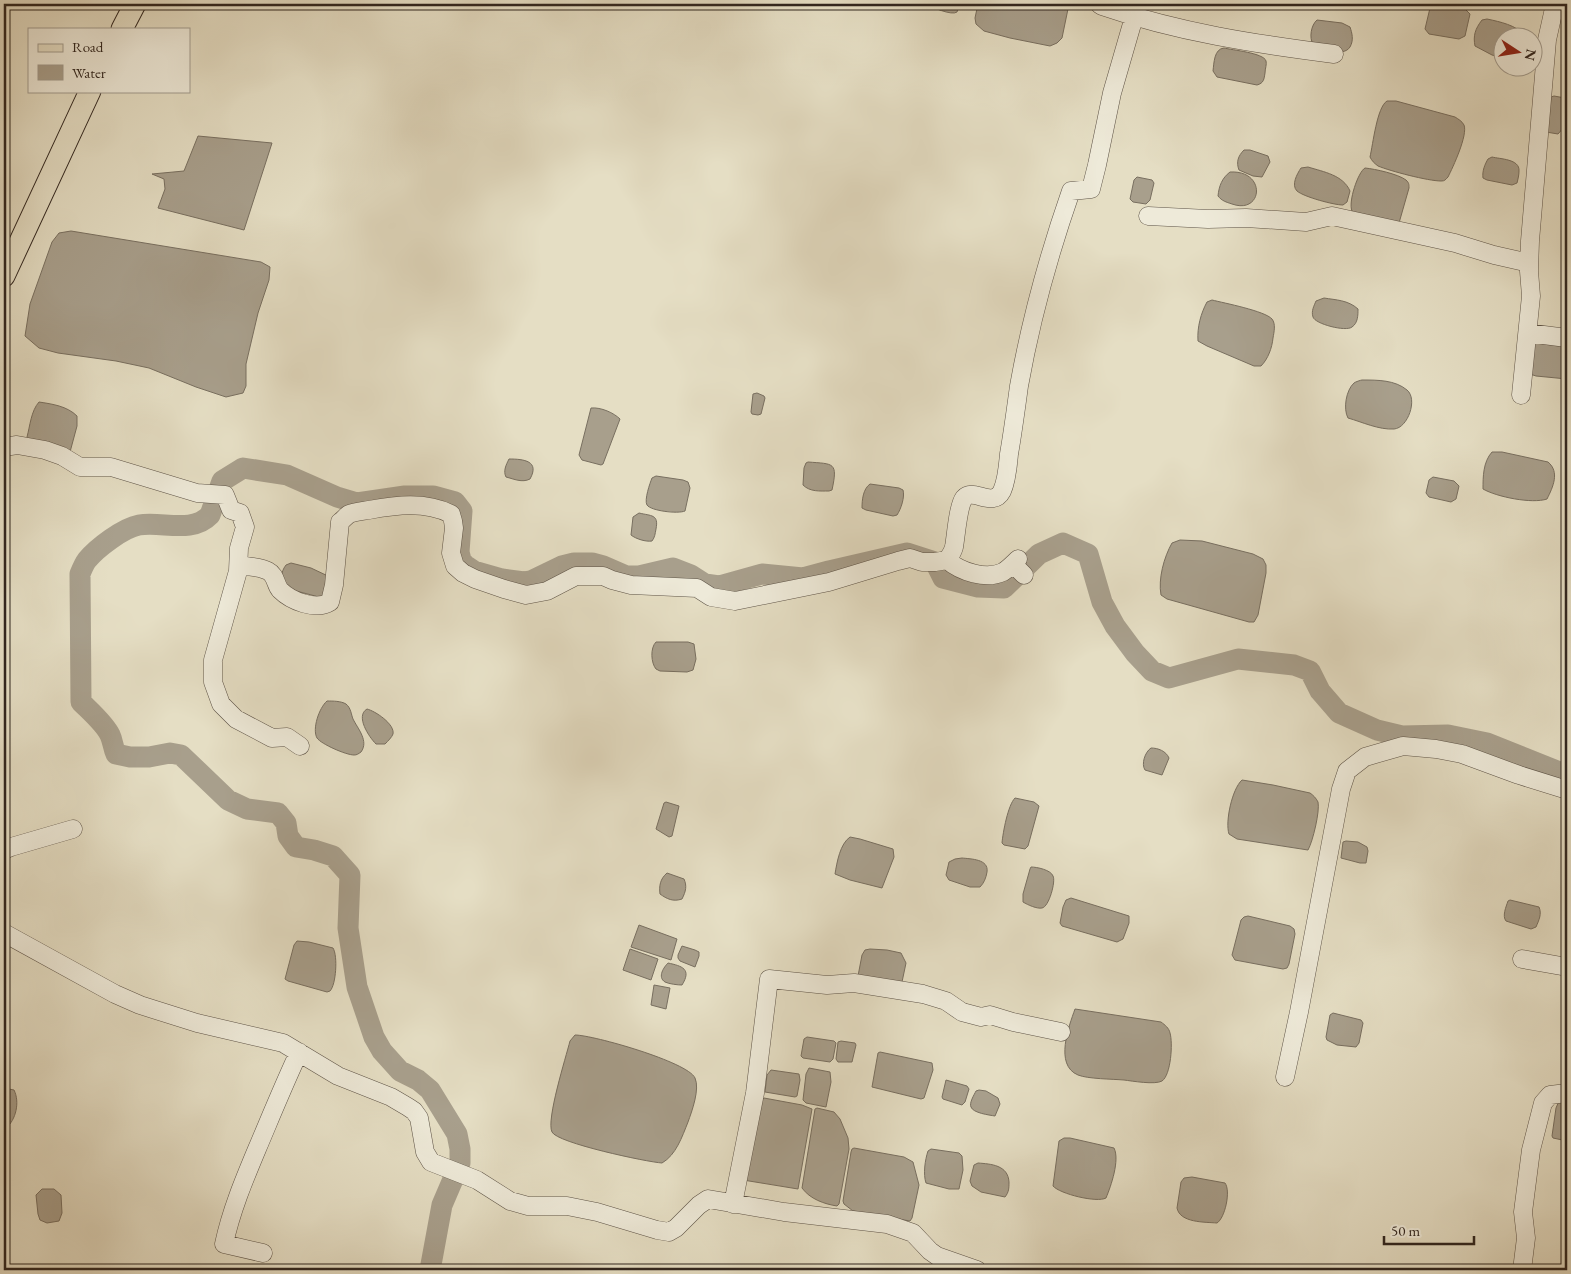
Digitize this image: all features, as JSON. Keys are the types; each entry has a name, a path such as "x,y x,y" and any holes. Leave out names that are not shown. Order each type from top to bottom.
{"main road":[{"path":"123,28 135,4"},
{"path":"4,276 90,92"}],"street":[{"path":"1099,4 1134,17 1213,36 1334,54"},
{"path":"1520,395 1531,296 1529,263 1547,40 1555,4"},
{"path":"239,563 269,571 280,590 296,601 314,605 327,604 330,602 334,585 340,522 350,514 390,506 447,504 454,521 451,553 455,566 463,573 476,579 526,595 548,591 576,576 587,575 603,576 631,584 697,588 711,597 735,601 829,582 843,570 910,558 922,562 947,560 954,549 964,498 970,495 993,498 1001,492 1007,467 1020,384 1041,283 1071,190 1091,189 1112,93 1134,17"},
{"path":"1148,216 1208,219 1246,218 1306,222 1332,216 1455,243 1529,263"},
{"path":"1528,333 1567,338"},
{"path":"4,447 17,445 45,450 62,456 80,467 111,467 197,494 225,495 231,510 240,513 245,527 239,548 239,563 213,660 212,682 220,704 236,719 272,738 287,737 300,746"},
{"path":"947,560 952,565 967,572 989,574 1003,572 1018,566"},
{"path":"1285,1077 1347,771 1365,757 1403,746 1428,748 1462,754 1567,790"},
{"path":"4,850 73,829"},
{"path":"4,933 82,974 115,994 140,1005 197,1023 283,1043 338,1076 391,1097 414,1111 419,1118 425,1152 431,1162 465,1175 510,1201 520,1204 567,1206 597,1212 664,1232 672,1232 699,1205 708,1199 784,1212 887,1224 898,1226 913,1233 937,1256 977,1270"},
{"path":"1522,959 1567,967"},
{"path":"733,1204 755,1093 769,979 827,985 854,983 923,994 946,1001 962,1012 981,1017 990,1015 1061,1032"},
{"path":"263,1253 224,1244 228,1226 244,1181 299,1052"},
{"path":"1522,1270 1526,1238 1523,1212 1531,1150 1543,1103 1550,1095 1567,1093"}],"water":[{"path":"926,4 960,4 957,12 951,13 941,11"},
{"path":"978,4 1069,4 1062,38 1050,46 984,31 976,24 975,18"},
{"path":"1437,5 1465,9 1470,14 1465,36 1459,39 1429,34 1425,29 1430,8"},
{"path":"1487,19 1515,28 1494,28 1494,56 1475,46 1474,36 1482,20"},
{"path":"1317,20 1342,23 1350,27 1352,39 1350,47 1343,52 1338,52 1313,44 1311,32"},
{"path":"1224,48 1264,58 1266,64 1262,82 1257,85 1217,77 1213,71 1215,57 1218,51"},
{"path":"1551,97 1565,98 1567,101 1564,123 1558,134 1546,132"},
{"path":"1387,101 1396,101 1455,117 1464,125 1465,130 1462,143 1445,180 1427,179 1400,173 1378,166 1372,161 1370,157 1376,126 1381,110"},
{"path":"198,136 272,143 244,230 158,208 165,189 164,179 152,174 184,171"},
{"path":"1244,150 1268,156 1270,162 1262,177 1253,176 1239,170 1238,159"},
{"path":"1492,157 1509,160 1516,164 1519,171 1517,183 1512,185 1483,178 1485,165 1488,159"},
{"path":"1308,167 1343,181 1350,191 1347,202 1343,205 1333,204 1297,191 1295,189 1296,176 1301,168"},
{"path":"1365,168 1392,174 1406,180 1408,183 1409,188 1399,223 1357,217 1352,212 1351,201 1354,188 1359,175"},
{"path":"1230,172 1242,173 1255,184 1255,198 1250,203 1242,206 1232,204 1218,196 1221,182"},
{"path":"1137,177 1152,180 1154,183 1150,200 1146,204 1133,202 1130,199 1134,180"},
{"path":"71,231 261,262 270,267 269,280 258,313 246,364 246,386 243,393 226,397 149,368 116,361 58,353 39,348 25,336 30,304 52,242 59,233"},
{"path":"1324,298 1346,302 1358,309 1354,325 1344,329 1325,325 1315,320 1312,313 1314,305 1316,301"},
{"path":"1212,300 1253,310 1272,319 1274,328 1272,346 1268,357 1261,366 1254,366 1198,341 1201,315 1207,302"},
{"path":"1534,344 1567,347 1567,379 1530,374"},
{"path":"1362,380 1392,382 1407,390 1412,400 1410,412 1403,424 1394,429 1388,429 1348,418 1346,414 1347,395 1354,383"},
{"path":"757,393 765,398 761,414 758,415 751,412 753,394"},
{"path":"39,402 64,408 77,416 77,426 70,452 28,440 31,419"},
{"path":"591,408 607,411 620,419 601,465 582,460 579,455"},
{"path":"1492,452 1502,452 1548,462 1552,466 1555,475 1547,499 1533,501 1515,499 1497,495 1483,489 1485,465"},
{"path":"509,459 529,462 533,468 530,479 521,481 506,477 505,470"},
{"path":"808,462 824,463 832,466 834,474 832,490 815,491 803,485 804,468"},
{"path":"656,476 688,482 690,488 685,511 665,511 654,509 647,505 646,499 649,487 652,478"},
{"path":"1433,477 1454,481 1459,486 1456,499 1451,502 1429,497 1426,493 1429,480"},
{"path":"870,484 903,490 902,503 897,515 893,516 862,508 864,492"},
{"path":"639,513 655,518 657,524 652,541 641,540 631,535 633,517"},
{"path":"1180,540 1202,541 1253,554 1263,559 1266,565 1266,573 1258,615 1254,622 1167,599 1161,595 1161,575 1166,555 1172,543"},
{"path":"291,563 311,568 330,577 328,596 319,597 285,588 282,573 286,565"},
{"path":"656,642 688,642 694,644 696,659 693,670 687,672 660,671 656,669 652,656"},
{"path":"327,701 342,702 349,707 364,744 361,752 358,754 350,755 323,743 317,738 315,729 317,719 321,708"},
{"path":"367,709 375,712 391,726 393,734 385,744 376,744 367,732 362,716"},
{"path":"1151,748 1162,750 1169,758 1162,775 1145,770 1143,765 1144,758"},
{"path":"1242,780 1310,793 1314,797 1318,802 1318,812 1308,850 1237,839 1229,834 1230,806 1238,784"},
{"path":"1015,798 1034,802 1039,806 1028,846 1025,849 1002,843 1008,812"},
{"path":"664,803 679,806 672,836 669,837 656,829"},
{"path":"850,837 893,849 894,857 882,888 835,874 841,849"},
{"path":"1343,842 1358,842 1367,847 1366,863 1341,858"},
{"path":"962,858 974,859 985,864 987,874 980,887 970,887 949,880 946,875 949,862"},
{"path":"1031,867 1047,871 1052,874 1054,879 1051,894 1045,907 1042,908 1023,902 1023,894"},
{"path":"667,873 684,879 686,889 682,899 670,900 660,894 661,883"},
{"path":"1071,898 1129,916 1129,923 1123,939 1117,942 1062,926 1060,923 1063,907 1066,900"},
{"path":"1510,900 1539,907 1540,915 1536,927 1531,929 1506,921 1504,917 1505,911"},
{"path":"1248,916 1290,926 1294,929 1295,934 1287,968 1283,969 1235,960 1232,955 1241,920"},
{"path":"639,925 677,939 671,960 631,947"},
{"path":"297,941 333,948 336,970 334,983 330,991 327,992 285,979 294,945"},
{"path":"682,946 699,952 695,967 680,961 678,958"},
{"path":"630,949 658,959 651,980 623,970"},
{"path":"865,950 901,953 906,963 902,982 858,976 862,955"},
{"path":"668,963 678,965 686,972 682,985 663,980 661,975"},
{"path":"654,985 670,988 666,1009 651,1005"},
{"path":"1075,1009 1161,1022 1167,1027 1171,1038 1169,1066 1165,1078 1154,1083 1088,1077 1078,1075 1071,1070 1067,1063 1065,1045"},
{"path":"1333,1013 1361,1020 1363,1023 1359,1043 1356,1047 1337,1045 1327,1040 1330,1015"},
{"path":"575,1035 600,1039 659,1057 689,1072 695,1078 697,1088 690,1117 678,1145 667,1160 662,1163 603,1151 569,1141 552,1132 552,1115 557,1088 570,1041"},
{"path":"807,1037 834,1041 836,1043 833,1059 830,1062 803,1058 801,1056 804,1039"},
{"path":"838,1042 855,1043 852,1062 838,1062 836,1059"},
{"path":"878,1053 932,1063 933,1070 924,1098 921,1099 872,1087"},
{"path":"809,1068 830,1072 831,1082 826,1107 806,1103 803,1100 806,1074"},
{"path":"771,1070 799,1074 800,1080 797,1096 765,1092 767,1075"},
{"path":"946,1080 967,1086 969,1089 965,1102 962,1105 943,1099"},
{"path":"4,1088 14,1090 17,1100 15,1116 6,1128 4,1128"},
{"path":"976,1091 986,1091 998,1098 1000,1104 995,1116 972,1109 973,1097"},
{"path":"764,1098 802,1105 812,1109 798,1189 743,1180 757,1105"},
{"path":"1559,1101 1567,1103 1567,1141 1553,1138 1552,1136 1556,1108"},
{"path":"815,1109 834,1112 840,1119 848,1138 849,1149 839,1204 837,1206 818,1200 802,1188"},
{"path":"1064,1138 1114,1148 1116,1153 1115,1166 1106,1198 1079,1197 1063,1192 1053,1186 1059,1141"},
{"path":"854,1148 904,1157 913,1162 919,1185 910,1221 853,1211 844,1204 851,1152"},
{"path":"931,1149 959,1153 962,1156 963,1170 959,1189 949,1189 926,1183 925,1163 928,1151"},
{"path":"978,1163 998,1166 1006,1172 1009,1184 1005,1197 981,1192 972,1186 970,1181 974,1165"},
{"path":"1192,1177 1225,1183 1227,1187 1226,1204 1222,1216 1217,1223 1194,1221 1183,1217 1179,1213 1177,1208 1181,1182 1184,1178"},
{"path":"42,1189 54,1189 61,1195 62,1213 59,1221 47,1223 40,1220 36,1195"}],"waterway":[{"path":"430,1270 442,1205 460,1163 457,1134 430,1090 418,1080 400,1071 382,1051 374,1037 357,987 348,928 350,875 333,856 296,847 288,836 286,823 278,813 247,809 228,800 181,755 170,753 149,757 130,757 116,754 108,731 81,702 80,574 86,562 91,555 111,539 133,527 148,524 176,526 203,521 210,515 222,481 243,468 287,475 337,497 357,503 405,496 433,496 455,502 462,511 459,552 461,560 465,565 474,571 502,579 524,582 531,581 562,566 574,563 592,563 626,576 639,576 673,568 691,575 705,584 719,586 762,574 803,578 907,553 935,562 943,578 978,587 1004,588 1039,554 1063,543 1088,554 1102,602 1115,626 1135,653 1152,671 1169,678 1238,659 1294,665 1310,671 1320,691 1339,713 1377,730 1402,736 1448,735 1487,743 1567,775"}]}
